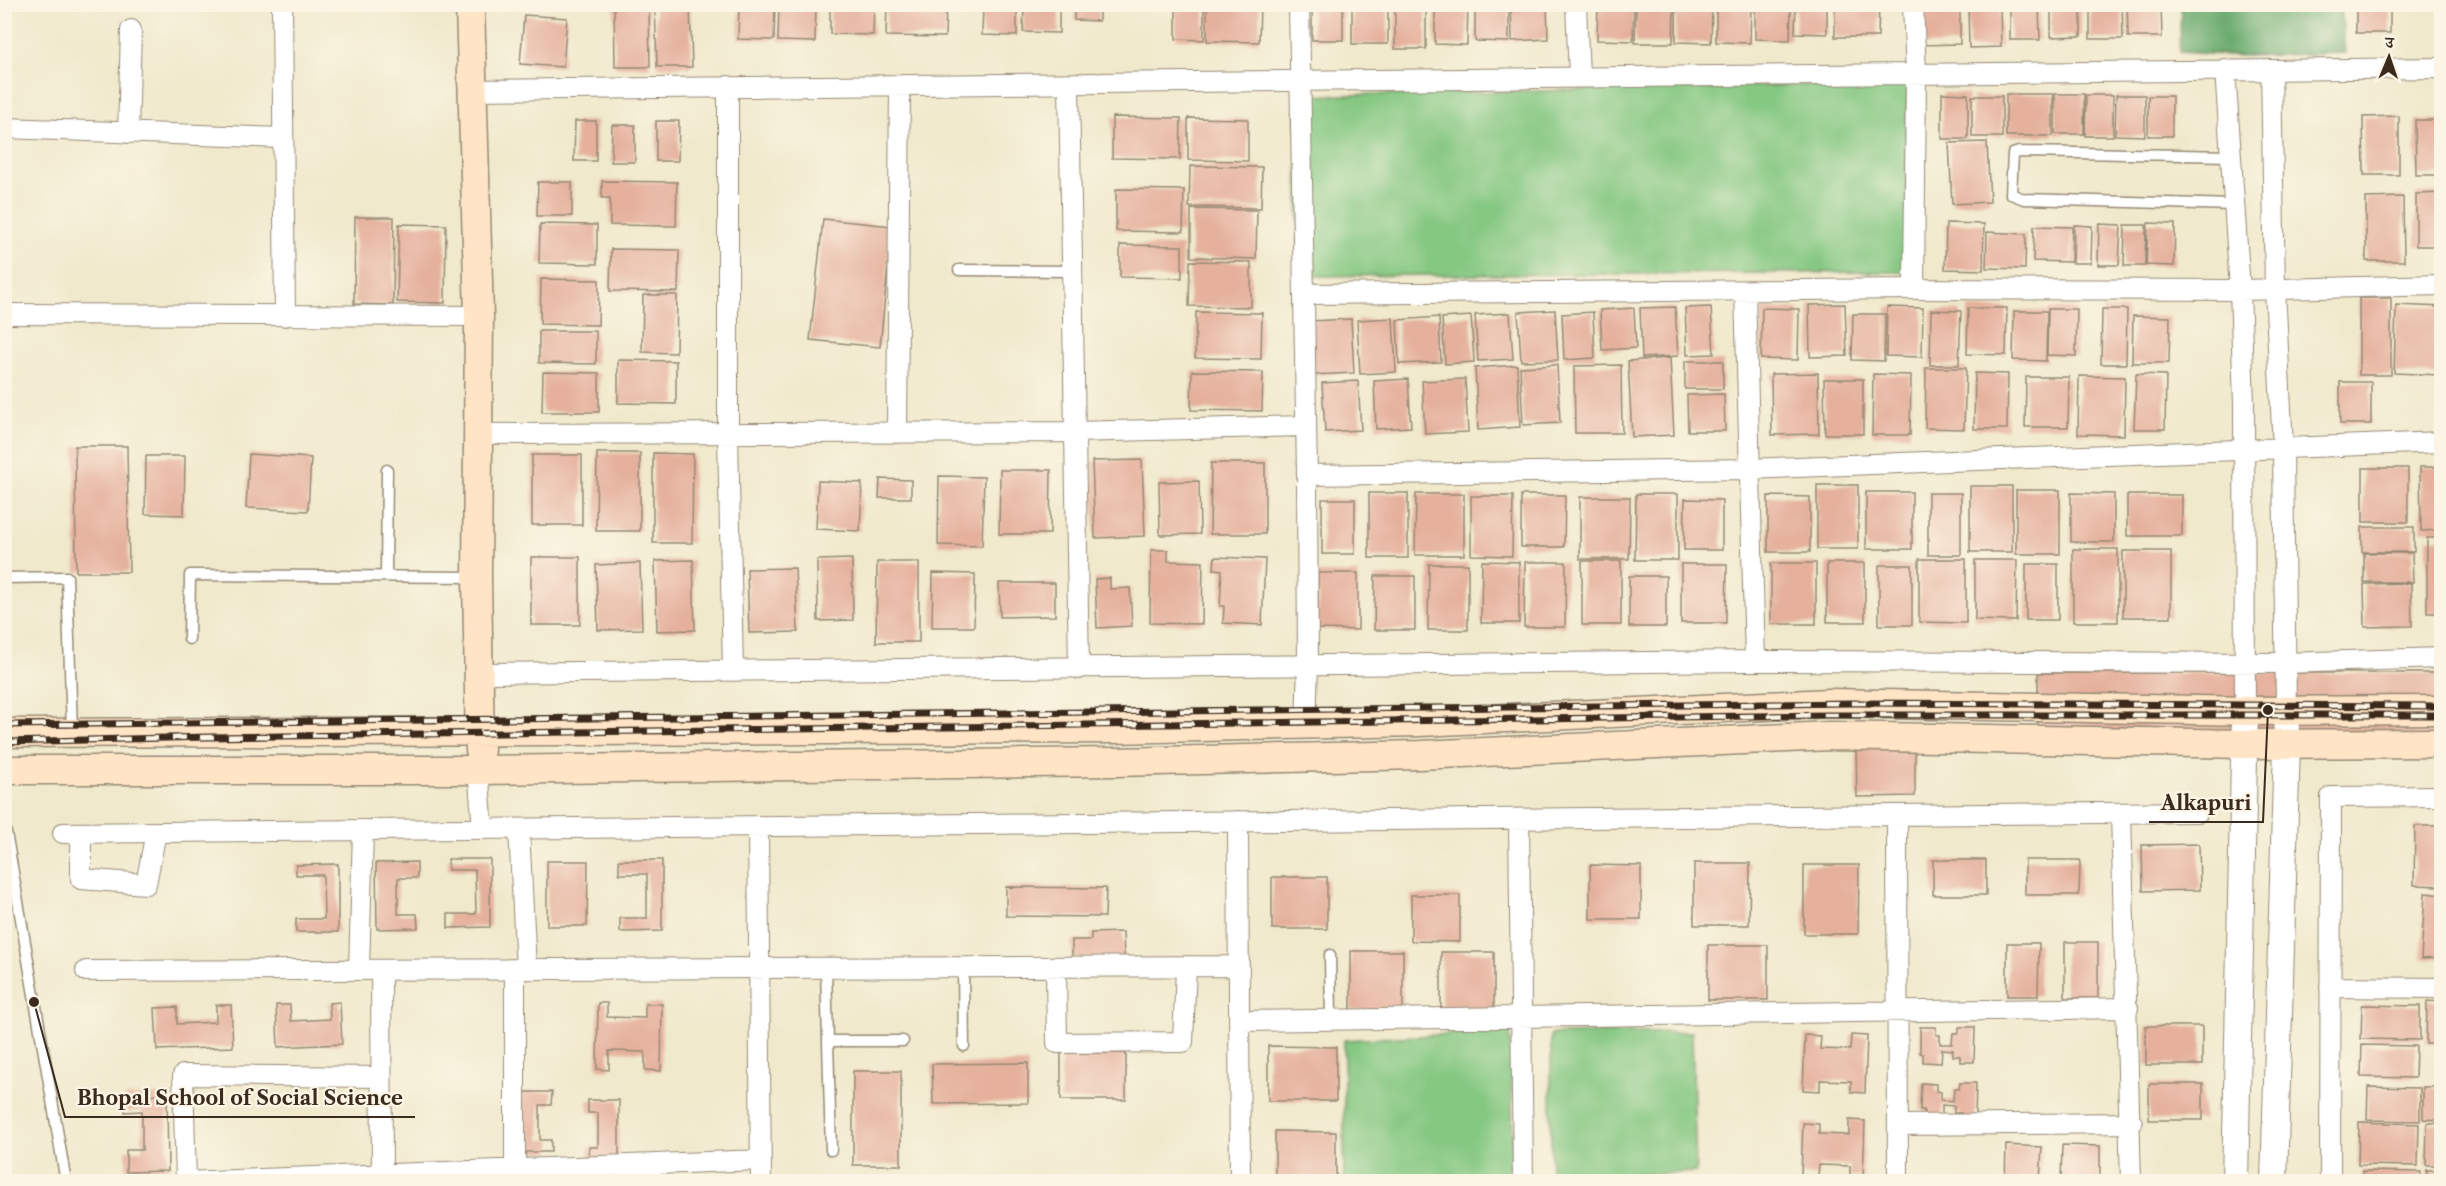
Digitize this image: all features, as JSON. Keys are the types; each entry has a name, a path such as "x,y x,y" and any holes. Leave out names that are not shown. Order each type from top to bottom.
{"main road":[{"path":"470,10 479,316 477,577 482,732 478,770"},
{"path":"4,732 1103,729 1419,722 1829,703 2245,711 2442,710"},
{"path":"4,770 478,770 1385,756 1830,736 2245,744 2442,743"}],"street":[{"path":"282,4 285,316"},
{"path":"1299,4 1306,426 1308,665 1306,725"},
{"path":"1576,4 1579,78"},
{"path":"1913,4 1916,74 1914,289"},
{"path":"128,133 131,30"},
{"path":"472,90 2442,68"},
{"path":"2225,69 2240,290 2243,450 2245,744 2235,1182"},
{"path":"2271,70 2275,289 2283,448 2284,663 2287,744 2274,1182"},
{"path":"1069,85 1079,669"},
{"path":"728,86 728,435 733,671"},
{"path":"897,433 900,86"},
{"path":"4,128 283,138"},
{"path":"1304,294 1914,289 2240,290 2442,285"},
{"path":"1745,291 1748,469 1755,661"},
{"path":"4,314 479,316"},
{"path":"478,434 728,435 1074,432 1306,426"},
{"path":"1306,475 1748,469 2442,442"},
{"path":"480,673 1755,661 2284,663 2442,658"},
{"path":"478,770 483,829"},
{"path":"2330,1182 2331,797 2442,796"},
{"path":"156,832 146,884 81,879 72,833 156,832 363,830 519,829 1238,821 2198,812"},
{"path":"2121,813 2132,1123 2131,1182"},
{"path":"1897,815 1898,1182"},
{"path":"1519,819 1523,1182"},
{"path":"1238,821 1240,1182"},
{"path":"758,826 761,1182"},
{"path":"515,1169 520,969 519,829"},
{"path":"359,970 363,830"},
{"path":"1056,967 1057,1043 1183,1042 1186,966"},
{"path":"86,972 1239,966"},
{"path":"381,970 382,1178"},
{"path":"2330,987 2442,988"},
{"path":"1239,1021 2128,1008"},
{"path":"381,1077 183,1076 184,1181 382,1178 515,1169 761,1160"},
{"path":"1898,1125 2132,1123"}],"lane":[{"path":"2231,156 2013,154 2011,194 2024,199 2234,205"},
{"path":"959,270 1072,271"},
{"path":"386,576 387,470"},
{"path":"189,639 190,575 477,577"},
{"path":"4,578 67,577 72,732"},
{"path":"4,823 66,1182"},
{"path":"1330,955 1332,1019"},
{"path":"963,967 964,1046"},
{"path":"826,968 831,1150"},
{"path":"828,1041 903,1041"}],"green space":[{"path":"2181,5 2341,5 2345,53 2244,56 2179,52"},
{"path":"1907,83 1906,272 1299,276 1296,96"},
{"path":"1510,1031 1514,1181 1344,1182 1344,1040"},
{"path":"1692,1032 1696,1172 1551,1179 1551,1034"}],"building":[{"path":"614,4 649,4 650,67 615,67"},
{"path":"655,4 690,4 692,67 657,67"},
{"path":"739,4 775,4 774,40 738,39"},
{"path":"779,4 816,4 815,42 778,41"},
{"path":"830,4 874,4 873,35 830,34"},
{"path":"887,4 946,4 945,37 886,36"},
{"path":"983,4 1017,4 1017,36 982,35"},
{"path":"1024,4 1059,4 1059,33 1023,32"},
{"path":"1074,4 1099,4 1099,21 1074,20"},
{"path":"1176,4 1204,4 1204,40 1176,39"},
{"path":"1207,4 1260,4 1259,42 1207,41"},
{"path":"1312,4 1343,4 1343,40 1312,40"},
{"path":"1352,4 1388,4 1388,44 1352,44"},
{"path":"1395,4 1426,4 1426,49 1395,49"},
{"path":"1435,4 1468,4 1467,45 1435,44"},
{"path":"1475,4 1509,4 1509,42 1475,41"},
{"path":"1511,4 1547,4 1548,39 1512,41"},
{"path":"1598,4 1634,4 1633,41 1597,40"},
{"path":"1636,4 1674,4 1673,43 1635,43"},
{"path":"1676,4 1712,4 1711,43 1676,42"},
{"path":"1716,4 1751,4 1750,43 1716,42"},
{"path":"1755,4 1791,4 1790,40 1755,39"},
{"path":"1796,4 1827,4 1827,34 1795,33"},
{"path":"1835,4 1879,4 1878,37 1835,37"},
{"path":"1919,4 1960,4 1960,44 1919,45"},
{"path":"1968,4 2000,4 2001,47 1969,48"},
{"path":"2010,4 2039,4 2040,40 2010,40"},
{"path":"2051,4 2081,4 2081,36 2051,37"},
{"path":"2090,4 2122,4 2123,39 2090,39"},
{"path":"2127,4 2161,4 2162,37 2128,37"},
{"path":"2356,4 2390,4 2390,33 2356,33"},
{"path":"524,15 567,18 563,67 520,64"},
{"path":"1942,93 1968,94 1968,139 1942,139"},
{"path":"2006,94 2053,94 2053,136 2006,136"},
{"path":"2055,94 2084,94 2084,134 2055,134"},
{"path":"2086,95 2113,95 2113,136 2085,136"},
{"path":"2116,95 2145,95 2145,136 2115,135"},
{"path":"1972,96 2002,96 2002,137 1972,137"},
{"path":"2148,96 2172,96 2172,136 2148,136"},
{"path":"2399,116 2399,175 2364,175 2363,117"},
{"path":"1112,117 1181,118 1180,159 1112,158"},
{"path":"1188,118 1248,119 1248,161 1188,160"},
{"path":"2415,120 2442,120 2441,175 2416,175"},
{"path":"575,121 596,121 596,161 574,161"},
{"path":"656,121 679,121 678,161 656,161"},
{"path":"612,125 635,125 635,162 611,162"},
{"path":"1987,142 1990,202 1952,204 1949,143"},
{"path":"1190,166 1262,167 1261,208 1189,207"},
{"path":"602,181 677,182 676,226 610,225 610,198 602,198"},
{"path":"538,182 572,182 572,216 537,216"},
{"path":"1116,189 1184,190 1183,232 1116,231"},
{"path":"2442,193 2442,246 2416,246 2416,194"},
{"path":"2403,197 2404,261 2366,261 2366,198"},
{"path":"1191,209 1257,210 1256,259 1191,257"},
{"path":"355,217 394,217 393,305 354,304"},
{"path":"823,219 892,226 880,347 810,340"},
{"path":"1946,223 1984,224 1983,270 1945,269"},
{"path":"2148,223 2175,224 2174,266 2146,265"},
{"path":"399,224 446,225 445,303 397,302"},
{"path":"540,224 597,225 597,264 539,263"},
{"path":"2099,224 2121,225 2119,265 2098,265"},
{"path":"2074,225 2092,226 2091,263 2073,263"},
{"path":"2125,225 2146,225 2145,266 2124,266"},
{"path":"2034,226 2072,227 2071,262 2033,261"},
{"path":"1987,232 2026,234 2025,269 1986,268"},
{"path":"1120,245 1182,246 1182,278 1120,277"},
{"path":"611,249 679,250 678,292 610,291"},
{"path":"1190,261 1251,262 1251,307 1189,306"},
{"path":"541,279 599,280 598,325 540,324"},
{"path":"643,295 677,295 676,353 642,352"},
{"path":"2359,298 2391,298 2391,375 2359,375"},
{"path":"1845,304 1847,356 1810,357 1809,305"},
{"path":"2396,305 2442,307 2441,375 2394,373"},
{"path":"1675,307 1678,356 1642,358 1640,308"},
{"path":"1711,307 1714,354 1687,355 1685,308"},
{"path":"1887,307 1923,308 1922,357 1886,356"},
{"path":"1634,308 1636,348 1602,350 1600,310"},
{"path":"1762,308 1799,309 1798,360 1761,359"},
{"path":"1968,308 2007,308 2006,355 1967,354"},
{"path":"2048,309 2077,309 2076,356 2047,355"},
{"path":"2102,309 2127,309 2126,364 2101,364"},
{"path":"1555,310 1558,360 1521,361 1518,312"},
{"path":"1931,310 1961,311 1959,365 1930,365"},
{"path":"2014,311 2047,311 2046,361 2013,360"},
{"path":"1196,312 1262,313 1261,359 1195,358"},
{"path":"1593,312 1595,358 1564,360 1562,314"},
{"path":"1510,313 1513,359 1478,361 1475,315"},
{"path":"1853,314 1885,314 1884,361 1852,360"},
{"path":"1471,316 1474,362 1445,364 1442,318"},
{"path":"2133,316 2170,317 2169,363 2132,363"},
{"path":"1439,317 1441,362 1399,364 1397,320"},
{"path":"1393,318 1396,372 1360,374 1357,320"},
{"path":"1351,319 1354,373 1312,375 1310,321"},
{"path":"539,331 596,331 596,364 539,363"},
{"path":"1670,358 1674,435 1632,437 1628,361"},
{"path":"618,360 676,361 676,404 618,403"},
{"path":"1685,361 1723,361 1723,389 1685,389"},
{"path":"1517,365 1520,427 1478,430 1475,368"},
{"path":"1557,365 1560,423 1523,425 1520,367"},
{"path":"1621,365 1622,433 1575,433 1574,366"},
{"path":"1926,368 1966,368 1964,429 1925,428"},
{"path":"1192,371 1263,372 1262,411 1191,410"},
{"path":"543,372 599,373 599,412 542,412"},
{"path":"1818,373 1819,434 1772,435 1771,374"},
{"path":"1975,373 2008,374 2007,429 1974,429"},
{"path":"1873,374 1911,375 1910,435 1872,435"},
{"path":"2136,374 2166,375 2165,429 2134,429"},
{"path":"2079,376 2125,377 2124,435 2078,434"},
{"path":"2026,377 2069,377 2068,427 2025,427"},
{"path":"1408,379 1411,427 1376,429 1374,381"},
{"path":"1465,379 1468,432 1425,434 1422,381"},
{"path":"1824,379 1863,379 1863,434 1825,434"},
{"path":"1358,381 1361,430 1325,432 1322,383"},
{"path":"2340,382 2371,382 2371,424 2340,424"},
{"path":"1724,394 1725,431 1688,431 1687,395"},
{"path":"75,446 127,446 129,572 76,572"},
{"path":"597,453 640,453 640,531 596,531"},
{"path":"653,453 693,454 692,543 653,543"},
{"path":"249,454 311,458 308,511 246,508"},
{"path":"532,455 582,455 582,525 532,525"},
{"path":"146,456 185,456 184,515 145,514"},
{"path":"1142,460 1145,536 1095,538 1092,461"},
{"path":"1211,463 1265,463 1265,534 1210,534"},
{"path":"2420,467 2442,467 2442,530 2421,531"},
{"path":"2363,468 2408,468 2408,522 2363,522"},
{"path":"1000,470 1051,470 1050,534 999,534"},
{"path":"939,476 984,477 982,546 938,545"},
{"path":"880,479 911,480 911,498 879,498"},
{"path":"818,481 862,483 860,531 816,529"},
{"path":"1199,481 1200,534 1160,535 1159,482"},
{"path":"1817,485 1858,485 1858,549 1817,549"},
{"path":"1970,486 2012,486 2012,552 1970,552"},
{"path":"2016,490 2060,490 2060,554 2016,554"},
{"path":"1866,492 1912,492 1912,549 1866,549"},
{"path":"1369,493 1408,493 1408,558 1369,558"},
{"path":"1928,493 1961,493 1961,555 1928,555"},
{"path":"2071,493 2114,494 2114,542 2071,542"},
{"path":"1416,494 1464,494 1464,555 1415,555"},
{"path":"1636,494 1678,494 1678,560 1635,560"},
{"path":"1521,495 1565,495 1564,547 1521,547"},
{"path":"2127,495 2182,495 2182,536 2127,536"},
{"path":"1471,496 1513,496 1512,556 1471,555"},
{"path":"1768,496 1810,497 1810,552 1768,552"},
{"path":"1580,497 1630,497 1629,559 1580,559"},
{"path":"1322,499 1355,499 1355,554 1322,554"},
{"path":"1685,499 1722,500 1722,550 1684,550"},
{"path":"2362,527 2414,527 2414,552 2362,552"},
{"path":"2427,538 2442,538 2442,613 2427,613"},
{"path":"2073,549 2118,549 2118,622 2073,622"},
{"path":"1151,550 1168,550 1168,561 1203,562 1202,624 1150,623"},
{"path":"2123,551 2171,551 2171,617 2123,617"},
{"path":"2364,553 2412,553 2413,582 2364,582"},
{"path":"531,557 580,557 580,625 531,625"},
{"path":"1215,557 1265,559 1262,625 1223,623 1224,606 1220,606 1222,570 1214,569"},
{"path":"852,559 853,620 818,621 817,560"},
{"path":"1919,559 1966,559 1966,623 1919,622"},
{"path":"693,560 695,630 657,631 655,561"},
{"path":"1975,560 2017,560 2016,621 1975,620"},
{"path":"1482,561 1519,562 1519,623 1481,623"},
{"path":"1582,561 1621,561 1621,625 1582,625"},
{"path":"877,562 919,562 919,642 876,642"},
{"path":"1525,562 1566,562 1565,627 1524,627"},
{"path":"640,563 642,629 598,630 596,565"},
{"path":"1771,563 1816,563 1816,624 1771,624"},
{"path":"1827,563 1865,563 1865,622 1827,622"},
{"path":"1429,564 1468,564 1468,630 1428,630"},
{"path":"1681,564 1727,564 1726,623 1681,623"},
{"path":"2026,564 2058,564 2058,620 2026,620"},
{"path":"1879,565 1912,565 1912,625 1879,625"},
{"path":"795,568 798,632 749,633 747,569"},
{"path":"933,573 975,574 974,627 932,627"},
{"path":"1318,573 1358,573 1358,630 1318,629"},
{"path":"1375,576 1415,576 1415,630 1374,630"},
{"path":"1629,576 1666,576 1666,627 1629,627"},
{"path":"1110,578 1110,589 1130,588 1132,626 1097,628 1095,579"},
{"path":"999,583 1055,583 1055,616 1000,617"},
{"path":"2411,583 2412,626 2365,627 2364,584"},
{"path":"2038,673 2442,673 2442,745 2038,745"},
{"path":"1915,747 1915,796 1857,797 1856,748"},
{"path":"2415,826 2442,826 2442,886 2414,885"},
{"path":"2199,844 2200,890 2143,891 2142,845"},
{"path":"448,859 490,859 490,927 448,928 448,914 476,914 475,870 448,870"},
{"path":"619,860 662,860 662,931 620,932 620,918 647,918 647,874 619,874"},
{"path":"1933,860 1986,860 1986,895 1933,895"},
{"path":"2025,860 2080,860 2079,895 2025,895"},
{"path":"547,861 588,861 587,926 547,926"},
{"path":"417,862 417,878 398,878 398,914 417,914 418,928 377,929 376,863"},
{"path":"1694,863 1750,863 1749,925 1694,925"},
{"path":"338,864 338,932 296,932 296,919 324,919 323,875 296,875 296,865"},
{"path":"1590,865 1641,866 1641,919 1590,919"},
{"path":"1804,865 1859,865 1858,934 1804,934"},
{"path":"1272,877 1327,877 1327,929 1272,929"},
{"path":"1006,887 1106,888 1105,917 1006,916"},
{"path":"2425,893 2442,895 2442,958 2421,959"},
{"path":"1411,895 1460,895 1460,942 1411,941"},
{"path":"1123,932 1124,957 1072,958 1072,940 1091,940 1091,933"},
{"path":"2065,942 2098,942 2098,998 2065,998"},
{"path":"2007,943 2039,943 2038,996 2007,996"},
{"path":"1708,945 1768,945 1768,1000 1708,1000"},
{"path":"1351,951 1403,951 1403,1010 1351,1010"},
{"path":"1441,952 1494,952 1494,1012 1441,1011"},
{"path":"2427,1001 2442,1002 2442,1044 2426,1044"},
{"path":"340,1002 342,1044 278,1047 276,1005 290,1005 291,1021 330,1019 329,1003"},
{"path":"598,1003 607,1003 607,1017 645,1018 645,1004 662,1004 661,1071 645,1070 645,1052 609,1051 609,1070 597,1069"},
{"path":"216,1005 231,1005 233,1047 157,1050 155,1008 177,1007 177,1024 216,1022"},
{"path":"2362,1005 2420,1006 2420,1040 2361,1039"},
{"path":"2146,1026 2202,1026 2202,1065 2146,1065"},
{"path":"1920,1027 1936,1027 1936,1035 1940,1035 1940,1044 1952,1044 1953,1033 1959,1033 1959,1027 1975,1027 1974,1062 1960,1062 1960,1056 1953,1056 1953,1050 1942,1049 1941,1063 1923,1062 1923,1054 1920,1053"},
{"path":"1805,1035 1821,1036 1820,1049 1850,1050 1851,1035 1867,1036 1865,1093 1851,1092 1851,1081 1820,1080 1820,1091 1803,1090"},
{"path":"2362,1045 2416,1046 2415,1078 2361,1077"},
{"path":"1268,1046 1336,1047 1336,1101 1268,1101"},
{"path":"1061,1053 1126,1053 1126,1100 1061,1100"},
{"path":"1028,1063 1028,1103 933,1104 932,1064"},
{"path":"853,1071 901,1071 901,1165 853,1165"},
{"path":"1921,1083 1936,1084 1936,1091 1941,1092 1941,1100 1953,1101 1954,1089 1959,1089 1960,1083 1976,1083 1975,1119 1960,1119 1961,1113 1954,1113 1954,1106 1942,1105 1942,1119 1924,1119 1924,1110 1920,1110"},
{"path":"2149,1084 2203,1084 2203,1120 2149,1120"},
{"path":"2368,1087 2420,1088 2420,1121 2367,1120"},
{"path":"2423,1087 2442,1087 2442,1120 2423,1119"},
{"path":"520,1092 552,1092 551,1105 540,1105 540,1140 551,1140 551,1152 520,1152"},
{"path":"167,1095 168,1171 126,1172 126,1150 142,1150 142,1111 125,1112 125,1096"},
{"path":"588,1100 619,1100 619,1159 588,1160 589,1147 598,1147 598,1113 588,1113"},
{"path":"1849,1120 1865,1121 1863,1178 1850,1177 1850,1166 1819,1165 1818,1176 1801,1175 1803,1123 1819,1124 1819,1134 1849,1135"},
{"path":"2359,1122 2419,1124 2418,1166 2358,1165"},
{"path":"2427,1123 2442,1123 2442,1165 2426,1165"},
{"path":"1275,1131 1336,1132 1336,1182 1275,1182"},
{"path":"2006,1145 2042,1147 2040,1182 2005,1182"},
{"path":"2062,1145 2100,1146 2100,1182 2061,1182"},
{"path":"2427,1170 2442,1170 2442,1182 2426,1182"},
{"path":"2362,1171 2421,1172 2421,1182 2362,1182"}],"railway":[{"path":"4,725 1855,703 2442,706"},
{"path":"4,742 209,737 1827,715 2442,715"}],"place":[{"name":"Alkapuri","path":"2268,710"},
{"name":"Bhopal School of Social Science","path":"34,1002"}]}
